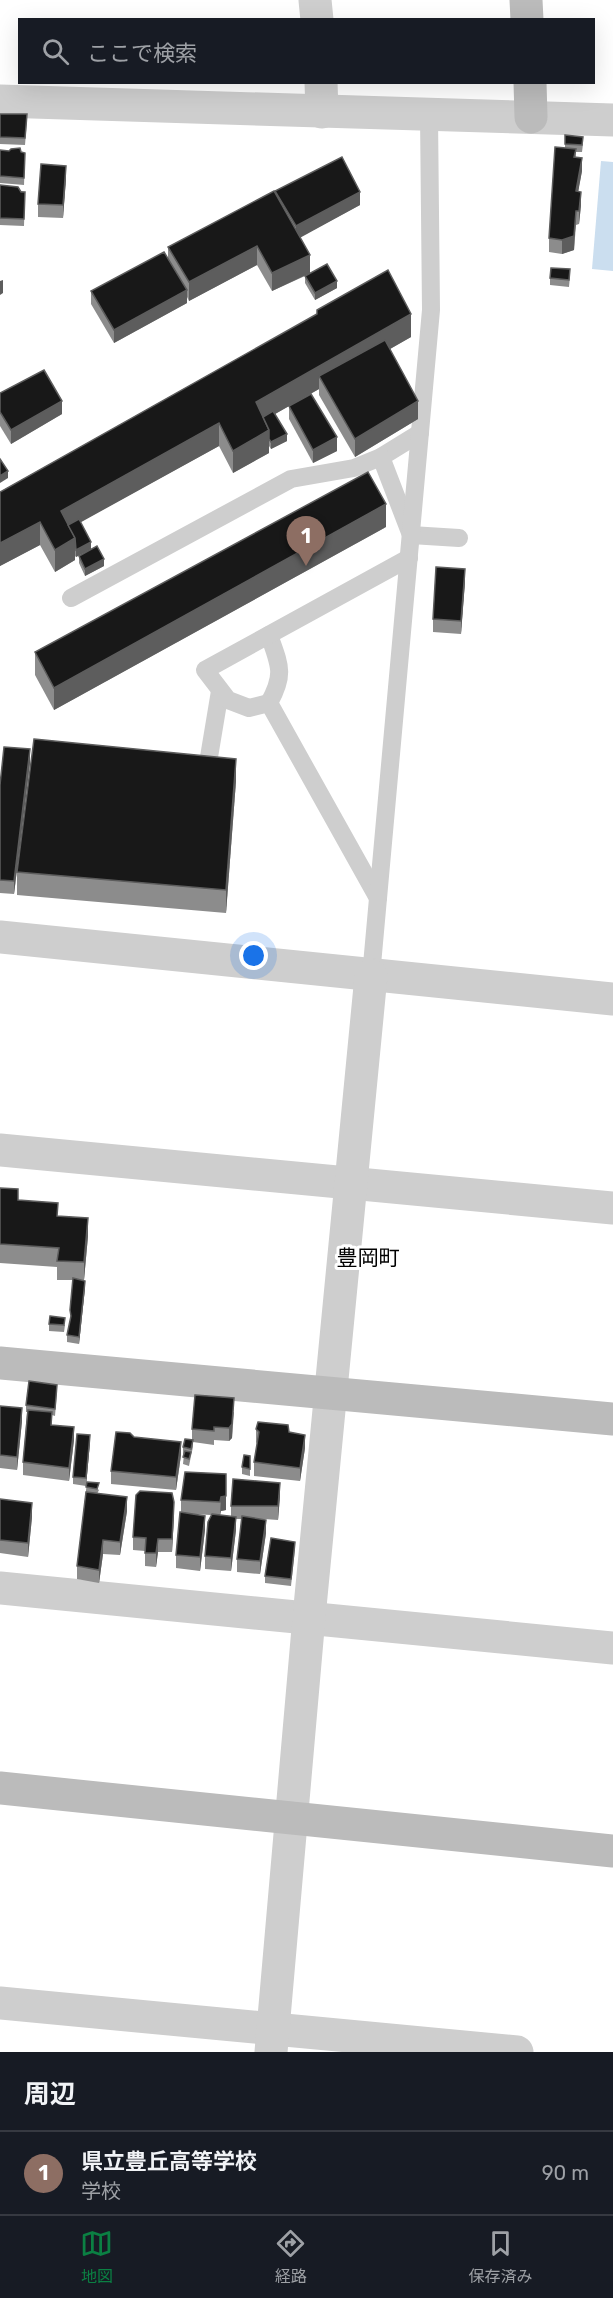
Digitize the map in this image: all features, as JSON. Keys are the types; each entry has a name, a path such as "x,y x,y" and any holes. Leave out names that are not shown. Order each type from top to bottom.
{"street":[{"path":"315,0 317,18"},
{"path":"526,0 527,18"},
{"path":"530,84 531,117"},
{"path":"0,101 321,97 429,115 613,120"},
{"path":"0,937 613,999"},
{"path":"272,2041 309,1617 371,976"},
{"path":"0,1150 613,1208"},
{"path":"0,1363 613,1419"},
{"path":"0,1588 613,1648"},
{"path":"0,1788 613,1851"},
{"path":"0,2003 272,2041 517,2052"}],"lane":[{"path":"371,976 431,310 429,115"},
{"path":"71,598 291,479 354,468 381,458 420,433"},
{"path":"381,458 411,535"},
{"path":"411,535 459,538"},
{"path":"268,635 279,663 279,684 269,703 249,708 228,700 206,670 268,635 409,558"},
{"path":"210,757 220,691"},
{"path":"269,703 378,898"}],"water":[{"path":"601,161 613,162 613,271 592,269"}],"building":[{"path":"0,114 27,114 25,138 0,137"},
{"path":"565,135 583,137 582,145 565,144"},
{"path":"555,147 576,149 574,157 582,158 576,191 581,192 579,211 576,211 574,236 562,240 549,238"},
{"path":"20,148 21,152 25,153 24,178 0,176 0,150 9,151"},
{"path":"342,157 360,192 296,226 275,191"},
{"path":"41,164 66,166 63,205 38,204"},
{"path":"0,185 18,187 21,192 25,192 24,219 0,218"},
{"path":"274,191 310,255 272,273 257,246 189,282 168,247"},
{"path":"164,252 187,290 114,330 91,291"},
{"path":"327,264 337,281 315,293 305,276"},
{"path":"551,268 570,269 569,280 550,278"},
{"path":"388,270 411,314 256,402 269,430 233,451 219,423 61,511 75,538 55,550 40,522 0,543 0,492 317,314 317,310"},
{"path":"385,340 418,401 355,439 319,376"},
{"path":"44,370 62,401 11,430 0,412 0,393"},
{"path":"311,394 337,437 313,450 289,406"},
{"path":"273,411 287,434 271,442 263,417"},
{"path":"0,459 8,471 0,476"},
{"path":"368,472 386,504 54,688 35,652"},
{"path":"79,519 91,542 76,550 75,538 68,525"},
{"path":"97,546 104,559 85,569 79,556"},
{"path":"436,567 465,569 461,621 433,619"},
{"path":"34,739 236,759 226,890 17,872"},
{"path":"4,747 30,749 14,881 0,880 0,785"},
{"path":"0,1188 18,1189 18,1200 58,1203 57,1216 88,1218 84,1262 57,1261 59,1248 0,1244"},
{"path":"73,1278 85,1281 79,1337 67,1335 71,1316"},
{"path":"50,1316 65,1318 64,1325 49,1324"},
{"path":"29,1381 57,1385 55,1409 26,1405"},
{"path":"195,1395 234,1398 232,1424 229,1428 214,1427 214,1431 192,1429"},
{"path":"0,1406 22,1408 17,1457 0,1455"},
{"path":"28,1410 52,1412 51,1425 74,1427 69,1468 23,1462"},
{"path":"258,1422 288,1425 289,1432 305,1435 300,1468 254,1462 259,1432 256,1429"},
{"path":"116,1432 130,1433 134,1437 181,1442 176,1477 111,1471"},
{"path":"77,1434 90,1435 86,1478 73,1477"},
{"path":"185,1439 193,1440 191,1449 183,1447"},
{"path":"185,1451 191,1452 189,1459 183,1457"},
{"path":"244,1455 250,1456 250,1469 242,1467"},
{"path":"185,1472 226,1474 226,1496 221,1497 220,1502 181,1500"},
{"path":"233,1479 280,1483 278,1506 231,1506"},
{"path":"87,1482 99,1483 97,1489 86,1487"},
{"path":"140,1491 172,1493 174,1502 172,1539 158,1539 156,1553 145,1553 146,1538 133,1537 136,1495"},
{"path":"86,1492 127,1497 120,1542 103,1540 99,1570 77,1566"},
{"path":"0,1499 32,1503 28,1543 0,1540"},
{"path":"180,1512 205,1516 200,1557 176,1555"},
{"path":"212,1514 236,1517 231,1558 205,1556 208,1522"},
{"path":"242,1516 266,1520 260,1561 237,1559"},
{"path":"271,1538 295,1542 291,1579 265,1576"}],"place":[{"name":"県立豊丘高等学校","path":"306,566"}],"district":[{"name":"豊岡町","path":"368,1257"}]}
